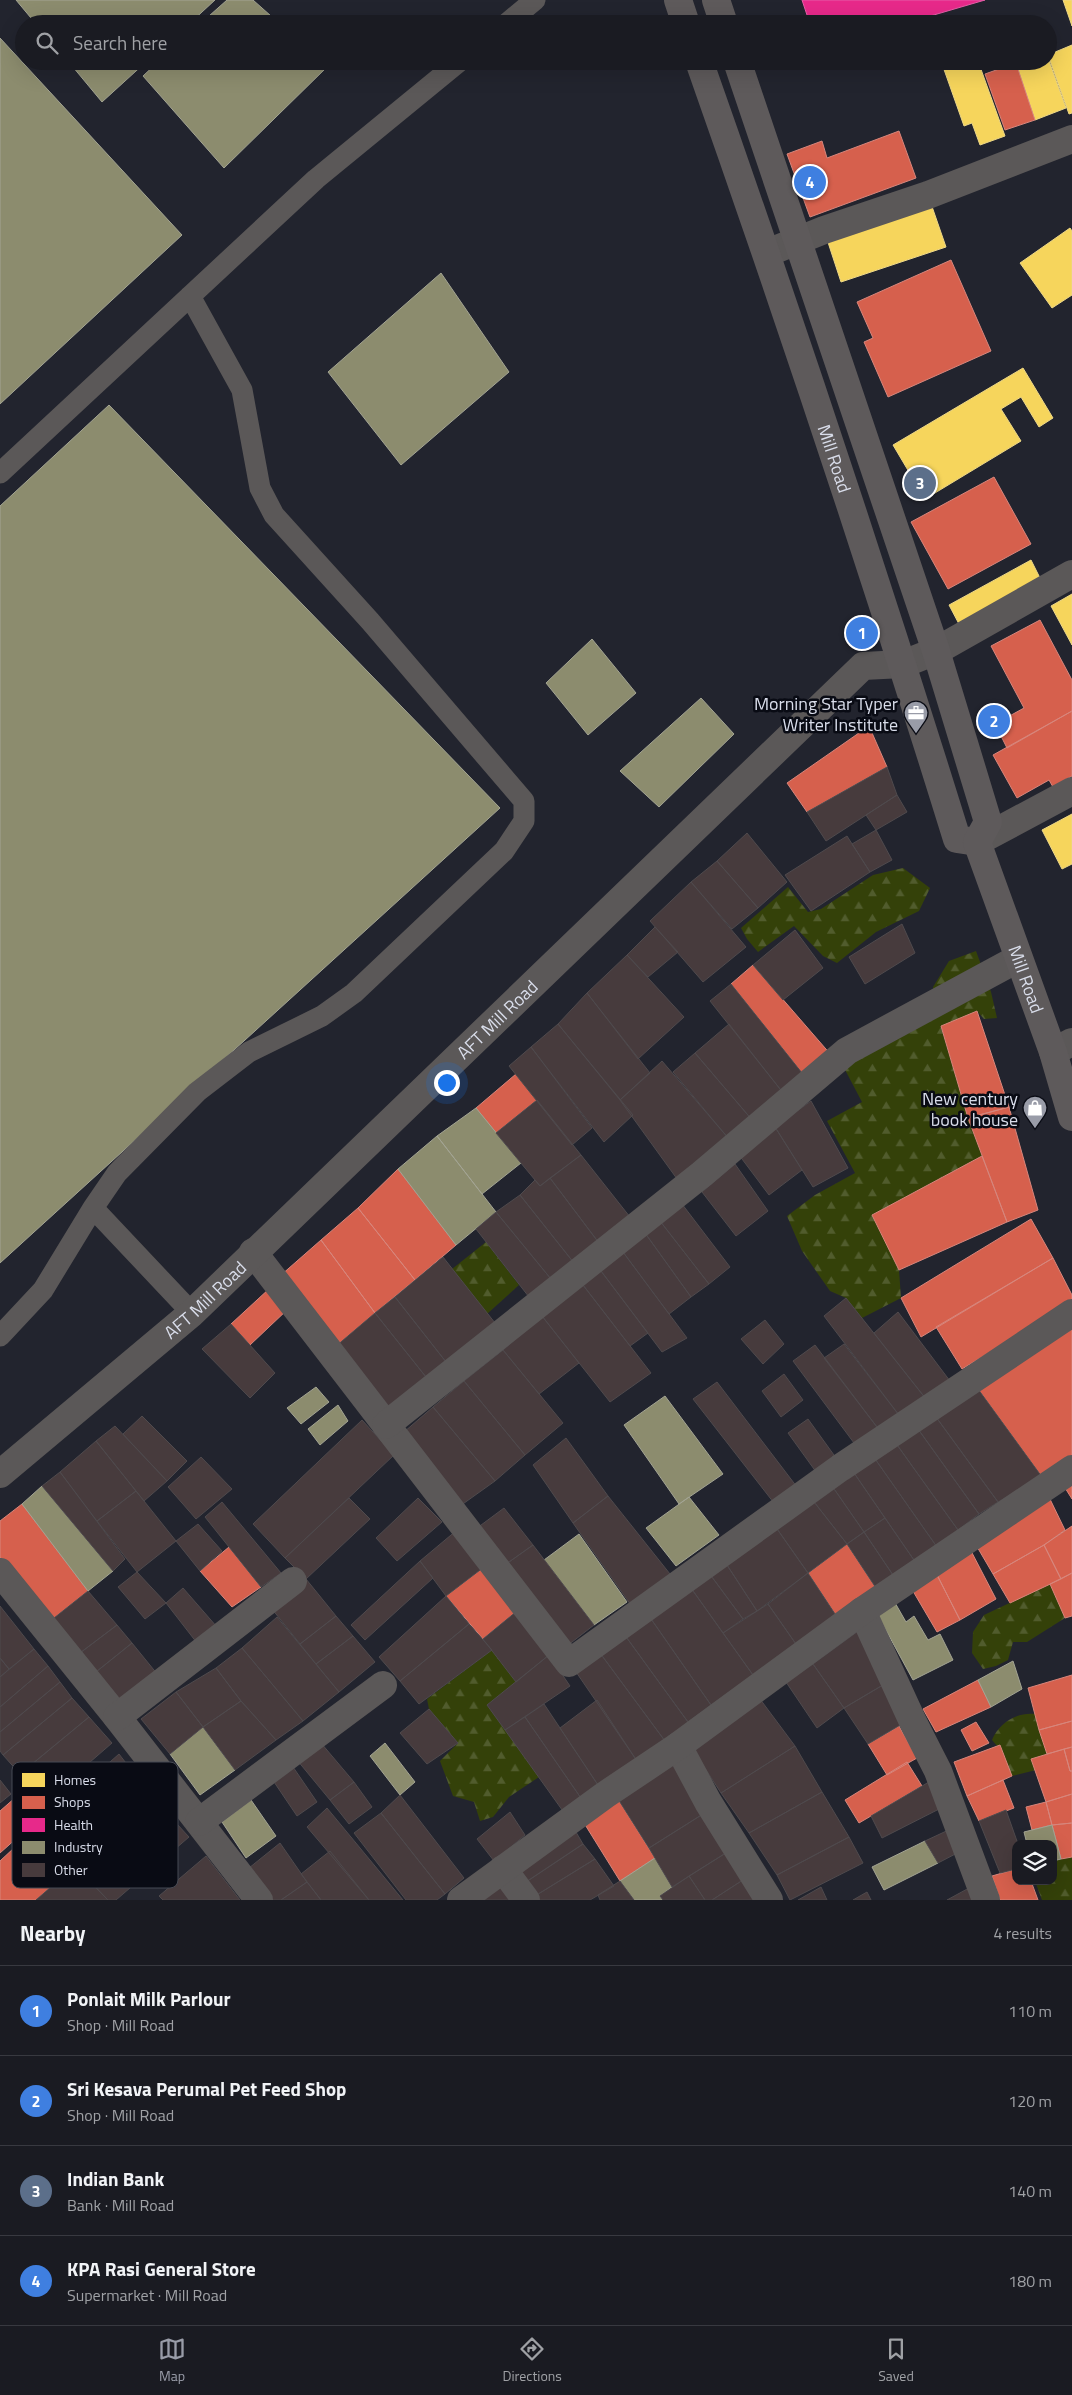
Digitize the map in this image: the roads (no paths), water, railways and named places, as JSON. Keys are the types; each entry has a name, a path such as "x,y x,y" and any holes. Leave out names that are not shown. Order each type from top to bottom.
{"main road":[{"path":"678,0 683,15"},
{"path":"716,0 721,15"},
{"name":"Mill Road","path":"703,70 767,253 902,664 957,839 977,842"},
{"name":"Mill Road","path":"740,70 936,651 988,822 977,842 1017,959 1062,1047 1072,1117"}],"street":[{"path":"767,253 824,230 928,195 1072,139"},
{"name":"AFT Mill Road","path":"0,1474 192,1313 253,1252 863,666 902,664 936,651 1072,574"},
{"path":"977,842 1072,791"},
{"path":"386,1425 702,1174 847,1051 1017,959"},
{"path":"253,1252 569,1663 840,1468 1072,1313"},
{"path":"461,1900 605,1795 678,1746 862,1611 1072,1469"},
{"path":"0,1572 152,1762"},
{"path":"117,1717 293,1581"},
{"path":"862,1611 913,1722 938,1771 986,1900"},
{"path":"199,1822 383,1685"},
{"path":"678,1746 708,1802 768,1900"},
{"path":"178,1795 259,1900"},
{"path":"503,1869 526,1900"}],"lane":[{"path":"517,15 535,0"},
{"path":"0,473 316,180 449,70"},
{"path":"0,1336 43,1290 92,1208 117,1173 198,1092 249,1052 322,1016 354,993 504,851 524,821 524,801 370,621 274,515 260,488 242,390 190,296"},
{"path":"92,1208 192,1313"}],"place":[{"name":"KPA Rasi General Store","path":"810,182"},
{"name":"Indian Bank","path":"920,483"},
{"name":"Ponlait Milk Parlour","path":"862,633"},
{"name":"Sri Kesava Perumal Pet Feed Shop","path":"994,721"},
{"name":"Morning Star Typer Writer Institute","path":"916,734"},
{"name":"New century book house","path":"1035,1129"}]}
